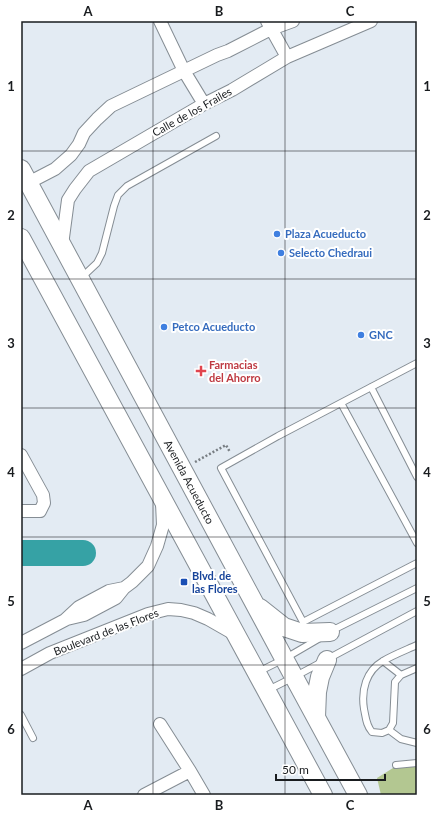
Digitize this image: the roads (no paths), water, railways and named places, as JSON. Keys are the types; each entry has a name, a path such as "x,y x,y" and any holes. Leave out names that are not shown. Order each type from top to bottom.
{"main road":[{"name":"Avenida Acueducto","path":"25,176 358,795"},
{"path":"21,238 323,795"},
{"path":"255,605 284,627 302,633 330,632"},
{"path":"316,717 317,692 320,677 327,660"}],"street":[{"path":"160,21 184,71 204,104"},
{"path":"25,176 55,169 71,155 79,144 84,133 96,118 111,106 228,51 269,25 293,21"},
{"name":"Calle de los Frailes","path":"62,245 68,200 75,188 89,171 288,57 371,21"},
{"path":"269,25 288,57"},
{"path":"21,455 43,495 44,503 40,511 21,511"},
{"path":"21,644 65,620 84,615 116,598 124,588 148,566 164,525 162,498"},
{"name":"Boulevard de las Flores","path":"21,669 50,653 148,614 168,609 194,613 236,635"},
{"path":"160,724 204,795"},
{"path":"144,795 190,771"}],"lane":[{"path":"80,280 97,264 102,253 118,195 127,186 216,136"},
{"path":"417,363 221,468 303,622 417,563"},
{"path":"371,387 417,478"},
{"path":"341,403 417,543"},
{"path":"256,673 284,659 330,632 417,588"},
{"path":"266,691 294,678 417,611"},
{"path":"417,645 383,661 370,672 363,688 363,701 367,726 372,732 382,733 389,730 393,723 396,682 401,675 417,668"},
{"path":"383,661 401,675"},
{"path":"21,715 33,738"},
{"path":"389,730 401,739 417,742"},
{"path":"396,765 417,763"}],"waterway":[{"path":"21,553 83,553"}],"place":[{"name":"Plaza Acueducto","path":"277,234"},
{"name":"Selecto Chedraui","path":"281,253"},
{"name":"Petco Acueducto","path":"164,327"},
{"name":"GNC","path":"361,335"},
{"name":"Farmacias del Ahorro","path":"201,371"},
{"name":"Blvd. de las Flores","path":"184,582"}]}
